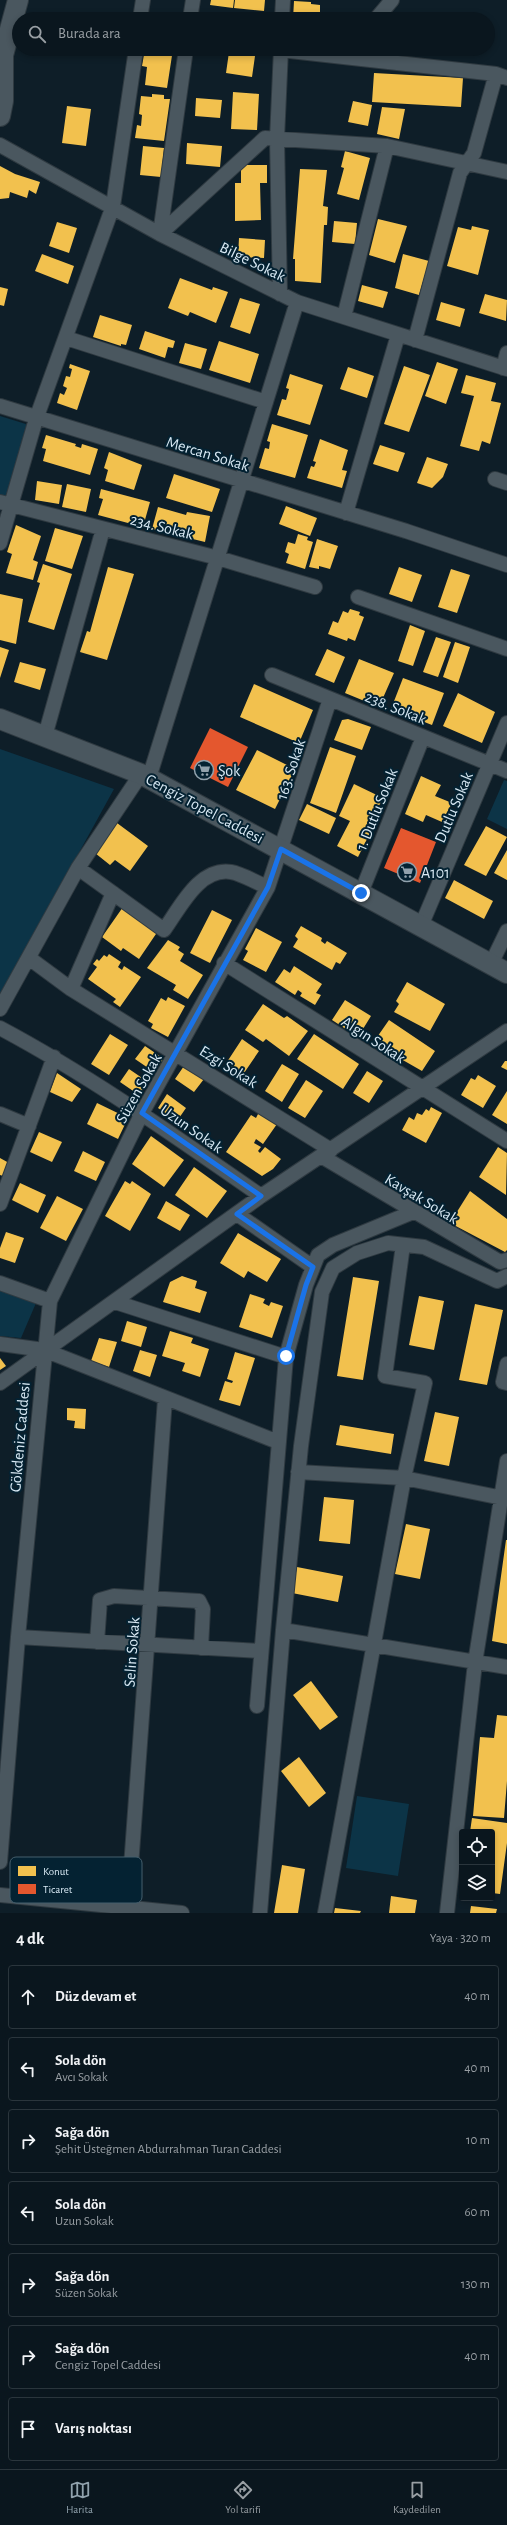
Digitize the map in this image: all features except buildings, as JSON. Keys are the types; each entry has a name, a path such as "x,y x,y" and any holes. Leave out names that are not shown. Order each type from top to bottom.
{"main road":[{"path":"0,7 8,0"},
{"path":"15,12 18,0"},
{"path":"0,116 3,101 1,61 12,22"},
{"name":"Cengiz Topel Caddesi","path":"0,719 145,776 499,969"}],"street":[{"path":"141,12 143,0"},
{"path":"191,12 193,0"},
{"path":"282,12 283,0"},
{"path":"382,12 392,0"},
{"path":"0,542 5,503 113,206 135,56"},
{"path":"160,234 185,56"},
{"path":"280,294 277,139 281,56"},
{"path":"372,56 501,76 474,152 460,173 415,340"},
{"path":"160,234 265,138 387,146 507,172"},
{"name":"Bilge Sokak","path":"0,145 113,206 160,234 297,302 505,368"},
{"path":"344,317 387,146"},
{"path":"0,1009 78,868 145,776 218,558 297,302"},
{"path":"346,513 398,335"},
{"path":"66,338 266,402"},
{"path":"505,368 507,353"},
{"name":"Mercan Sokak","path":"0,406 36,419 406,531 507,565"},
{"name":"234. Sokak","path":"5,503 218,558 315,587"},
{"path":"45,736 103,529"},
{"path":"358,598 507,649"},
{"name":"238. Sokak","path":"272,676 507,771"},
{"name":"163. Sokak","path":"281,849 330,699"},
{"name":"Dutlu Sokak","path":"421,926 507,723"},
{"name":"1. Dutlu Sokak","path":"361,893 423,737"},
{"name":"Süzen Sokak","path":"44,1350 50,1301 142,1113 176,1054 224,963 268,887 281,849"},
{"path":"78,868 164,930 199,882 210,874 230,872 268,887"},
{"path":"70,989 113,892"},
{"path":"499,969 507,932"},
{"name":"Ezgi Sokak","path":"29,958 70,989 176,1054 326,1153"},
{"name":"Algın Sokak","path":"224,963 421,1089 507,1141"},
{"name":"Uzun Sokak","path":"0,1028 54,1057 142,1113 261,1196"},
{"path":"0,1382 115,1302 261,1196 507,1031"},
{"path":"1,1199 54,1057"},
{"path":"0,1114 29,1126"},
{"name":"Kavşak Sokak","path":"326,1153 413,1212 500,1262 507,1260"},
{"path":"257,1706 286,1356 306,1285 318,1256 333,1245 413,1212"},
{"path":"237,1214 313,1267"},
{"path":"260,1913 283,1630 298,1472 322,1292 333,1268 357,1253 388,1243 424,1247 497,1281 507,1276"},
{"path":"325,1913 404,1478 425,1383 385,1376 403,1245"},
{"path":"0,1283 50,1301"},
{"path":"115,1302 286,1356"},
{"path":"0,1344 44,1350 164,1399 278,1442"},
{"name":"Gökdeniz Caddesi","path":"0,1854 44,1350"},
{"path":"507,1364 503,1382 507,1383"},
{"name":"Selin Sokak","path":"132,1857 149,1645 164,1399"},
{"path":"447,1913 474,1663 503,1498 507,1461"},
{"path":"298,1472 404,1478 503,1498"},
{"path":"97,1642 100,1600 114,1596 152,1598 199,1601 203,1609 201,1648"},
{"path":"283,1630 373,1644 474,1663 507,1667"},
{"path":"18,1637 261,1651"},
{"path":"0,1896 10,1897"},
{"path":"75,1903 182,1913"},
{"name":"Selin Sokak","path":"128,1903 128,1908"}],"shaded area":[{"path":"0,416 29,425 7,500 0,498"},
{"path":"0,749 114,789 0,996"},
{"path":"504,780 507,781 507,829 487,819"},
{"path":"0,1290 36,1303 21,1338 0,1336"},
{"path":"357,1796 409,1804 398,1876 346,1868"}],"place":[{"name":"Şok","path":"204,770"},
{"name":"A101","path":"407,872"}],"route":[{"path":"286,1356 306,1285 313,1267 237,1214 261,1196 142,1113 176,1054 224,963 268,887 281,849 361,893"}]}
